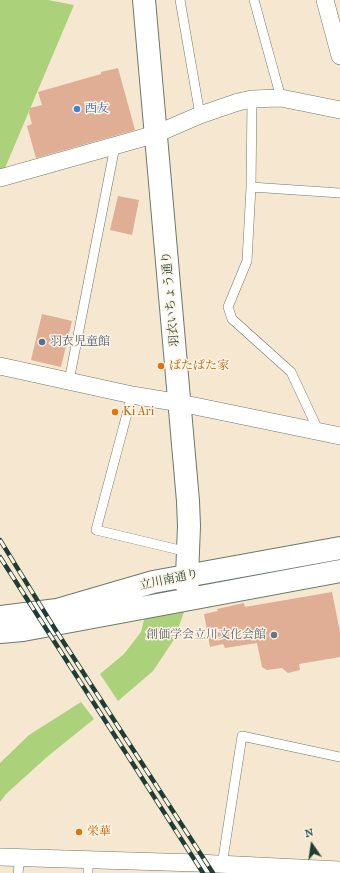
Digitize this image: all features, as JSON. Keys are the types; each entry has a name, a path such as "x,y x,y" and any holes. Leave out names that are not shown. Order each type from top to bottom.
{"street":[{"name":"羽衣いちょう通り","path":"144,0 188,501 188,552 186,576 188,598"},
{"path":"325,0 340,56"},
{"path":"0,178 156,134 200,115 238,102 252,99 281,98 340,110"},
{"path":"0,366 132,395 180,403 340,436"},
{"name":"立川南通り","path":"0,617 57,610 153,582 340,548"},
{"name":"立川南通り","path":"0,632 24,630 188,598 340,571"},
{"path":"0,857 19,865 162,868 222,865 340,870"}],"lane":[{"path":"180,0 200,115"},
{"path":"254,0 281,98"},
{"path":"252,99 251,187 247,261 228,307 232,319 291,372 320,432"},
{"path":"69,381 115,146"},
{"path":"251,187 340,193"},
{"path":"132,395 96,530 188,552"},
{"path":"222,865 242,736 340,757"}],"green space":[{"path":"0,0 48,0 74,5 5,168 0,169"},
{"path":"185,609 175,638 153,671 118,701 100,674 124,654 141,632 145,616"},
{"path":"81,702 94,719 47,757 6,794 0,802 0,763 29,735"}],"building":[{"path":"118,68 135,130 36,158 27,126 32,124 29,113 30,108 42,105 38,92"},
{"path":"118,196 139,200 132,235 110,230"},
{"path":"42,314 72,321 61,367 31,360"},
{"name":"創価学会立川文化会館","path":"332,592 340,632 340,657 299,664 300,670 288,673 282,668 267,670 262,667 257,643 225,648 223,644 210,647 204,614 218,611 217,609 244,603 245,607"}],"railway":[{"path":"0,540 55,629 213,873"},
{"path":"0,557 203,873"}],"place":[{"name":"西友","path":"77,109"},
{"name":"羽衣児童館","path":"42,342"},
{"name":"ぱたぱた家","path":"161,366"},
{"name":"Ki Ari","path":"115,412"},
{"name":"創価学会立川文化会館","path":"274,635"},
{"name":"栄華","path":"79,832"}]}
